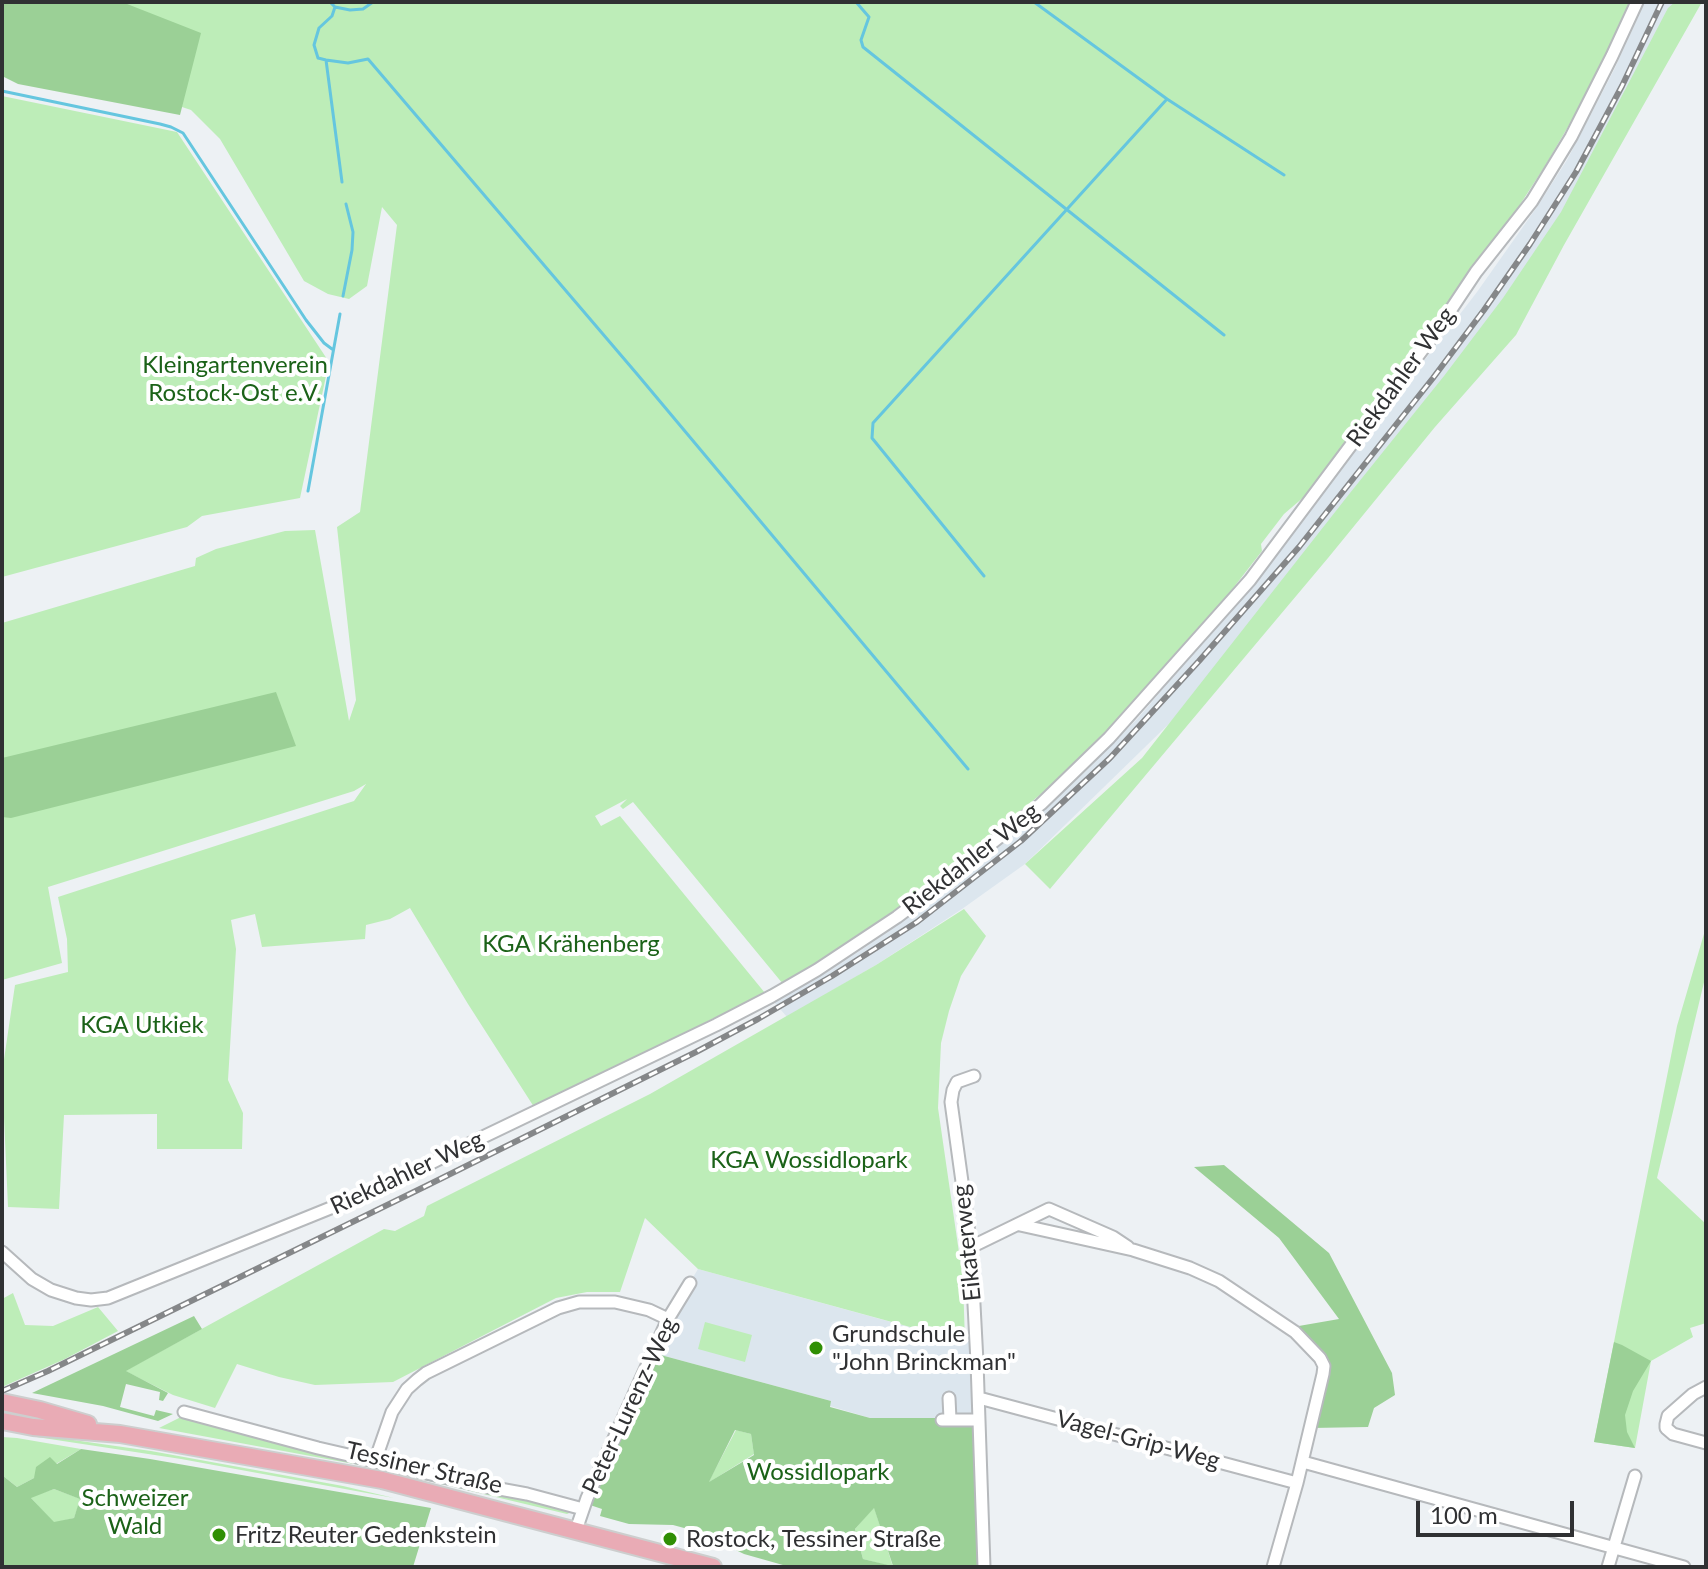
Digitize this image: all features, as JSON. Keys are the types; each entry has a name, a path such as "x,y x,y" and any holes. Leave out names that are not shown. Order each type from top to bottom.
{"main road":[{"name":"Tessiner Straße","path":"2,1402 120,1434"},
{"name":"Tessiner Straße","path":"7,1422 120,1434 382,1480 713,1567"}],"street":[{"name":"Riekdahler Weg","path":"2,1252 32,1279 51,1290 76,1298 108,1298 385,1186 716,1025 817,970 928,894 1041,804 1088,759 1250,580 1438,329 1476,272 1532,201 1571,137 1637,2"},
{"name":"Eikaterweg","path":"974,1076 957,1082 951,1102 971,1247 984,1567"},
{"path":"971,1247 1049,1209 1113,1237 1133,1250"},
{"path":"1020,1225 1133,1250 1190,1268 1219,1281 1295,1332 1320,1358 1324,1366 1323,1374 1303,1462 1273,1567"},
{"name":"Peter-Lurenz-Weg","path":"576,1530 668,1319 690,1283"},
{"path":"375,1461 392,1412 417,1380 558,1308 579,1302 615,1302 649,1310 668,1319"},
{"path":"948,1363 977,1362"},
{"path":"1706,1387 1668,1416 1666,1424 1673,1434 1706,1443"},
{"path":"949,1398 946,1420 979,1420"},
{"name":"Vagel-Grip-Weg","path":"979,1398 1297,1483"},
{"name":"Tessiner Straße","path":"184,1412 375,1461 583,1509"},
{"path":"1303,1462 1684,1567"},
{"path":"1608,1567 1635,1476"}],"shaded area":[{"path":"1645,2 1679,2 1532,269 1182,711 1025,864 876,965 787,1017 774,1002 829,971 952,885 1087,770 1139,717 1253,582 1477,292 1567,160"},
{"name":"Grundschule \"John Brinckman\"","path":"698,1269 964,1342 976,1340 976,1418 870,1418 830,1406 831,1401 653,1353 668,1319"}],"green space":[{"path":"2,2 1625,2 1629,5 1589,91 1510,220 1469,271 1328,467 1261,544 1262,551 1220,605 1116,721 1049,787 906,904 783,984 633,802 623,809 620,806 627,799 595,816 601,826 620,816 765,993 534,1107 410,908 390,919 366,925 365,939 262,947 255,914 231,920 236,949 228,1080 243,1113 242,1149 157,1149 157,1114 64,1115 59,1209 8,1207 2,1073 15,985 68,972 67,939 58,897 354,801 366,784 354,791 48,887 62,963 2,980 2,623 195,566 196,558 216,549 285,531 315,530 349,721 356,700 337,527 360,512 397,225 382,207 367,286 349,299 328,294 304,281 220,139 191,110 149,96"},
{"path":"2,2 122,2 201,33 180,115 18,84 2,76"},
{"path":"1675,2 1702,2 1516,335 1435,427 1050,889 1025,864 1142,758 1503,298 1561,212 1668,8"},
{"name":"Kleingartenverein Rostock-Ost e.V.","path":"2,96 177,132 329,362 300,498 202,516 187,527 2,577"},
{"path":"276,692 296,746 11,818 2,817 2,758"},
{"name":"KGA Wossidlopark","path":"964,909 986,936 961,976 949,1011 941,1043 938,1108 963,1280 965,1342 698,1269 645,1218 620,1292 587,1292 556,1298 393,1382 315,1385 237,1364 215,1408 173,1395 125,1371 384,1229 395,1231 424,1216 427,1206 650,1094 876,965"},
{"path":"1706,927 1706,974 1657,1178 1706,1224 1706,1323 1690,1328 1693,1337 1651,1361 1635,1448 1594,1442 1677,1026"},
{"path":"1224,1165 1329,1253 1392,1373 1395,1395 1374,1408 1368,1427 1311,1428 1324,1366 1293,1327 1339,1319 1279,1238 1194,1167"},
{"path":"13,1293 25,1325 53,1326 98,1307 118,1331 2,1387 2,1299"},
{"path":"194,1316 202,1329 126,1371 168,1393 163,1401 159,1400 160,1392 126,1384 120,1407 154,1416 156,1410 173,1414 158,1421 103,1406 32,1393"},
{"path":"705,1322 752,1335 745,1362 698,1349"},
{"path":"1614,1342 1651,1361 1633,1391 1625,1415 1627,1432 1635,1448 1594,1442"},
{"name":"Wossidlopark","path":"657,1354 831,1401 830,1407 870,1418 976,1418 980,1567 790,1567 744,1554 699,1532 673,1525 629,1524 600,1516 602,1509 587,1504","holes":["735,1430 751,1434 754,1455 709,1482","874,1508 893,1566 863,1559 855,1529"]},
{"path":"183,1416 567,1506 574,1511 567,1514 370,1467 159,1428"},
{"path":"736,1430 751,1434 754,1454 708,1483"},
{"path":"30,1436 151,1451 394,1498 181,1459"},
{"path":"2,1437 81,1449 56,1464 50,1458 34,1478 17,1487 2,1475"},
{"name":"Schweizer Wald","path":"81,1449 431,1508 413,1567 2,1567 2,1475 17,1487 34,1478 36,1467 50,1457 57,1464","holes":["54,1489 80,1499 74,1518 54,1522 31,1498"]},
{"path":"54,1489 81,1499 74,1518 54,1523 30,1497"},
{"path":"874,1507 893,1567 863,1559 855,1529"}],"waterway":[{"path":"330,2 335,7 350,10 363,9 373,2"},
{"path":"856,2 869,17 861,40 863,47 1224,335"},
{"path":"984,576 872,438 873,423 1167,99 1034,2"},
{"path":"335,7 332,16 319,28 314,45 318,58 348,63 368,59 968,769"},
{"path":"326,60 342,182"},
{"path":"2,91 160,124 183,133 306,320 332,349"},
{"path":"1167,99 1284,175"},
{"path":"343,296 353,232 346,204"},
{"path":"308,491 340,314"}],"railway":[{"path":"2,1391 426,1186 758,1019 917,922 1021,841 1110,758 1199,661 1299,547 1433,378 1530,244 1576,172 1662,2"}],"place":[{"name":"Grundschule \"John Brinckman\"","path":"816,1348"},
{"name":"Fritz Reuter Gedenkstein","path":"219,1535"},
{"name":"Rostock, Tessiner Straße","path":"670,1539"}],"park label":[{"name":"KGA Krähenberg","path":"571,944"},
{"name":"KGA Utkiek","path":"142,1025"}]}
